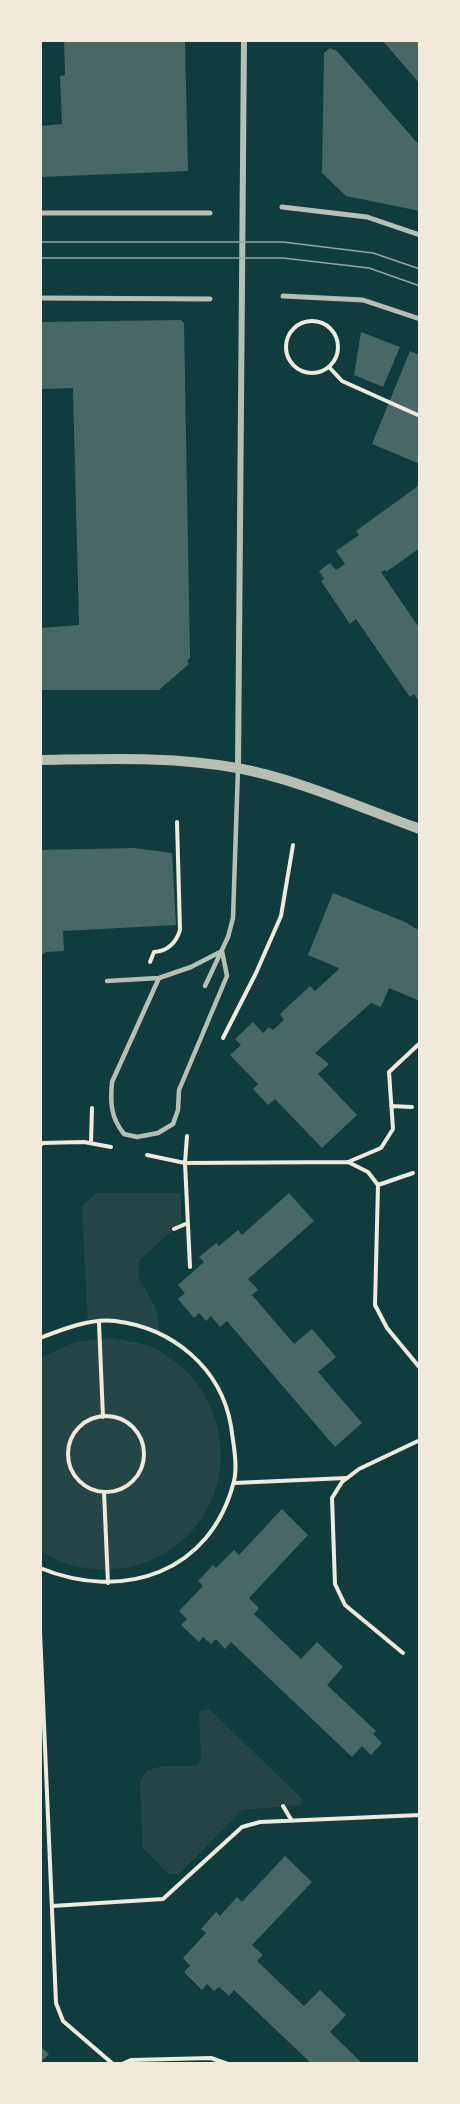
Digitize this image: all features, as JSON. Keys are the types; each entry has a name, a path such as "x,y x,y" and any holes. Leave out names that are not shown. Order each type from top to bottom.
{"street":[{"path":"238,768 244,40"},
{"path":"282,207 367,217 420,235"},
{"path":"40,213 210,213"},
{"path":"283,296 363,300 420,320"},
{"path":"40,298 210,299"},
{"path":"40,760 174,760 238,768 307,788 420,829"}],"lane":[{"path":"205,986 228,938 233,918 238,768"},
{"path":"106,981 159,978 191,968 222,951"},
{"path":"159,978 112,1082 110,1100 114,1122 124,1134 137,1137 158,1133 173,1124 178,1110 180,1090 227,975 222,951"}],"path":[{"path":"308,321 317,321 332,330 337,338 337,356 329,367 319,373 302,372 295,368 285,353 285,344 292,329 308,321"},
{"path":"329,367 342,381 420,417"},
{"path":"145,979 154,952 164,951 177,940 180,930 177,822"},
{"path":"219,1047 281,916 293,845"},
{"path":"143,1154 185,1163 348,1162 381,1148 393,1129 389,1072 420,1043"},
{"path":"391,1106 412,1107"},
{"path":"188,1131 185,1163 190,1267"},
{"path":"41,1144 84,1142 122,1150"},
{"path":"348,1162 368,1172 378,1185 375,1305 387,1328 420,1368"},
{"path":"378,1185 413,1173"},
{"path":"174,1229 188,1223"},
{"path":"40,1338 67,1327 113,1321 158,1331 189,1351 213,1379 228,1411 233,1441 233,1483 222,1514 198,1547 162,1571 132,1582 108,1583 68,1580 40,1568"},
{"path":"99,1323 103,1417"},
{"path":"103,1417 123,1420 134,1428 144,1450 139,1474 130,1484 120,1490 104,1492 84,1485 75,1476 68,1453 77,1430 86,1422 103,1417"},
{"path":"403,1653 345,1605 335,1584 332,1498 347,1478 359,1469 420,1440"},
{"path":"233,1483 347,1478"},
{"path":"104,1492 108,1583"},
{"path":"40,1631 56,2003 63,2021 113,2064"},
{"path":"283,1806 292,1821"},
{"path":"52,1906 163,1899 242,1827 260,1822 420,1815"},
{"path":"122,2064 131,2060 211,2058 228,2064"}],"shaded area":[{"path":"97,1193 181,1193 181,1223 140,1260 138,1277 156,1308 160,1332 113,1321 88,1324 82,1206"},
{"path":"113,1338 140,1343 161,1352 184,1369 193,1379 212,1410 220,1443 219,1476 209,1507 190,1533 165,1554 133,1566 96,1569 59,1561 41,1550 40,1358 75,1342"},
{"path":"209,1709 301,1798 301,1805 242,1810 179,1874 168,1874 143,1848 140,1782 146,1771 162,1766 196,1766 201,1760 199,1711"}],"building":[{"path":"64,40 185,40 188,171 40,177 40,126 62,124 60,76 65,75"},
{"path":"382,40 420,40 420,84"},
{"path":"330,48 337,51 420,146 420,211 346,196 322,173 324,53"},
{"path":"181,320 184,323 190,658 187,661 189,664 159,690 40,690 40,628 79,625 73,388 40,389 40,322"},
{"path":"361,332 400,347 383,387 354,375"},
{"path":"410,351 420,355 420,464 372,444"},
{"path":"418,486 420,548 386,572 385,570 381,572 420,629 420,702 414,694 410,697 356,619 350,624 321,581 324,579 319,571 330,563 336,570 345,564 336,551 359,535 356,531"},
{"path":"134,848 172,853 176,925 63,931 64,951 46,952 40,956 40,850"},
{"path":"333,893 405,922 420,931 420,1001 389,988 381,1007 371,1003 315,1053 329,1064 318,1074 357,1115 322,1148 275,1099 268,1105 253,1089 258,1084 230,1055 241,1045 235,1039 253,1022 263,1033 269,1027 273,1030 284,1020 280,1014 310,986 315,991 338,970 339,968 308,955"},
{"path":"289,1193 314,1221 248,1279 258,1290 252,1295 294,1344 312,1329 336,1357 318,1372 362,1423 335,1447 227,1321 220,1327 211,1316 206,1321 199,1313 194,1318 178,1299 185,1293 178,1285 204,1262 199,1257 216,1243 219,1246 238,1230 242,1235"},
{"path":"282,1509 308,1535 249,1598 259,1608 254,1614 301,1659 317,1642 343,1667 327,1685 376,1731 373,1734 382,1743 371,1755 362,1746 352,1757 231,1642 225,1649 216,1639 211,1644 203,1637 199,1642 181,1625 187,1619 179,1611 203,1586 198,1581 213,1565 216,1568 234,1550 239,1555"},
{"path":"285,1856 312,1882 252,1945 263,1955 257,1961 304,2006 320,1990 346,2015 330,2032 363,2064 312,2064 234,1990 229,1996 219,1987 214,1991 207,1984 202,1990 184,1972 190,1966 183,1958 206,1933 201,1929 216,1912 220,1916 237,1897 242,1902"},
{"path":"40,2046 49,2054 40,2063"}],"tram line":[{"path":"40,242 283,242 373,253 420,269"},
{"path":"40,258 283,258 369,268 420,286"}]}
